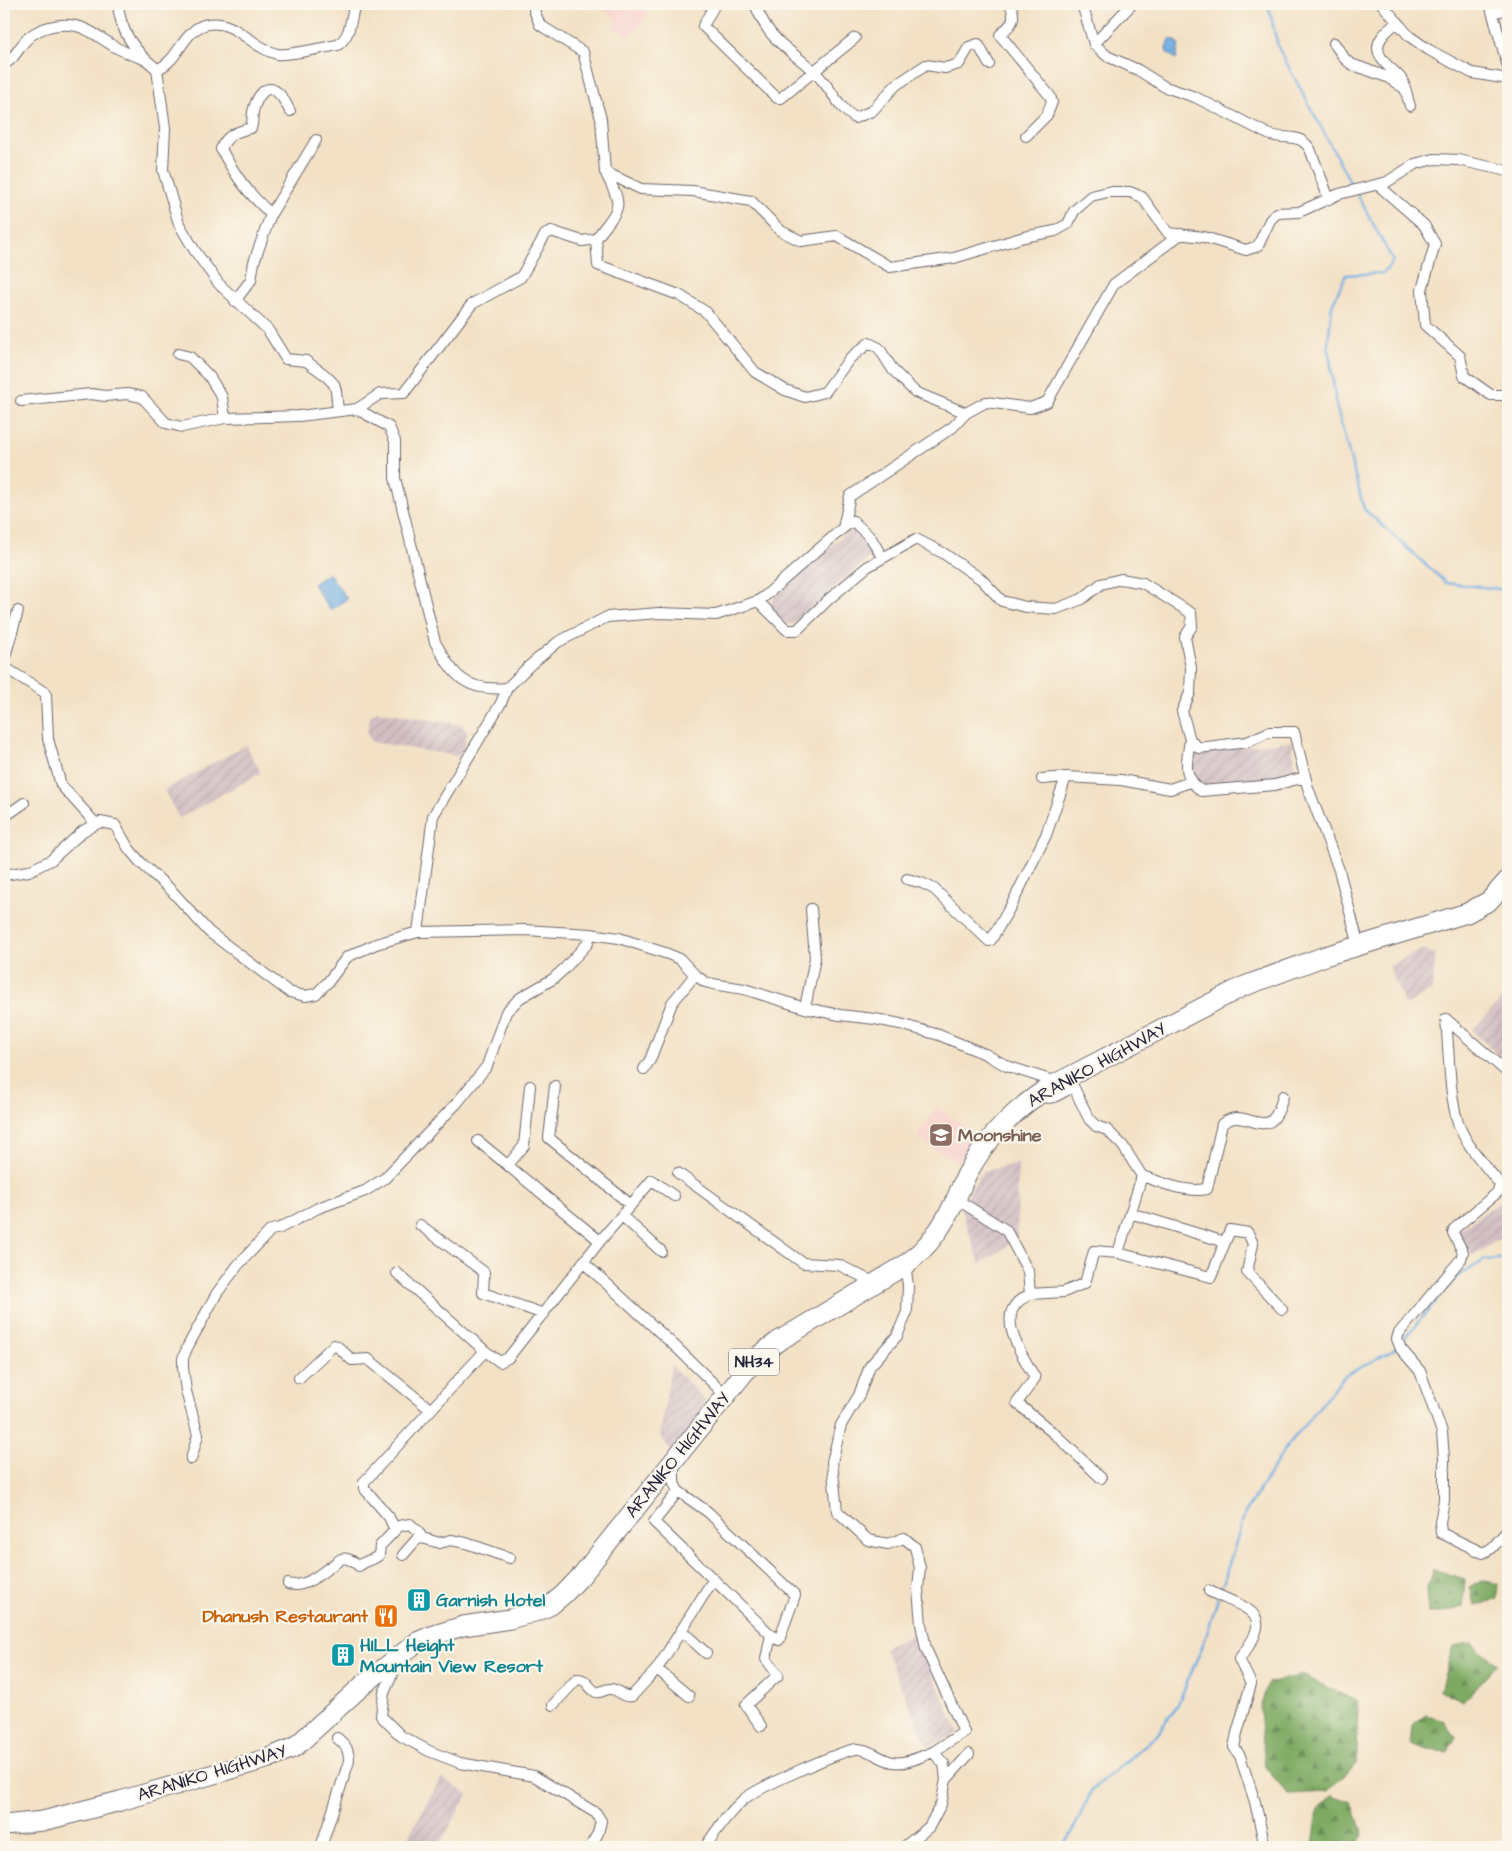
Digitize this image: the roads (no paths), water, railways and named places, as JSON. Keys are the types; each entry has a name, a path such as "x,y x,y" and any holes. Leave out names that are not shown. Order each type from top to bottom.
{"highway":[{"name":"ARANIKO HIGHWAY","path":"4,1825 43,1821 120,1801 273,1756 295,1747 362,1685 417,1642 445,1631 510,1619 551,1605 581,1576 725,1396 761,1354 777,1342 906,1265 923,1252 936,1235 966,1175 987,1144 1006,1122 1048,1088 1242,986 1326,956 1467,913 1489,900 1508,880"}],"street":[{"path":"118,4 121,23 129,38 144,59 157,69 164,128 163,170 179,224 194,251 214,278 235,301 268,330 286,359 306,360 334,384 338,411"},
{"path":"157,69 165,66 195,30 209,24 223,24 254,44 279,54 338,45 346,39 349,33 355,4"},
{"path":"22,401 91,394 142,396 168,424 185,427 225,418 300,416 357,409 380,394 404,393 472,304 521,277 545,235 551,232 582,241 596,238 617,210 619,202 605,172 601,120 582,52 540,25 534,10 538,4"},
{"path":"714,4 703,26 777,98 781,98 855,38"},
{"path":"754,4 763,22 776,39 804,61 844,111 855,118 872,111 896,85 926,65 945,68 959,64 968,47 978,44 989,64"},
{"path":"1010,4 1014,12 1014,18 1012,23 1000,35 1050,96 1052,102 1047,115 1026,136"},
{"path":"1082,4 1094,44 1106,56 1138,70 1165,87 1195,97 1276,137 1300,138 1310,149 1330,199"},
{"path":"1094,44 1132,4"},
{"path":"1382,4 1409,36 1420,44 1462,68 1482,75 1508,79"},
{"path":"1508,9 1491,9 1508,67"},
{"path":"1398,22 1380,40 1377,52 1380,58 1399,76 1410,106"},
{"path":"4,64 13,58 24,42 33,34 44,28 59,25 86,29 119,50 144,59"},
{"path":"1334,43 1345,59 1351,64 1387,78 1405,89"},
{"path":"271,214 256,200 235,175 221,149 224,142 236,131 251,128 253,124 252,114 258,98 265,90 270,88 278,92 290,111"},
{"path":"235,301 251,280 254,262 271,214 316,140"},
{"path":"605,172 641,189 693,191 751,201 781,230 801,241 837,236 890,267 954,258 1024,237 1054,231 1068,224 1074,211 1090,196 1108,192 1130,192 1142,197 1168,233 1204,237 1246,250 1258,246 1270,220 1277,212 1299,212 1339,194 1378,185 1398,176 1415,164 1434,159 1458,160 1508,171"},
{"path":"1378,185 1394,196 1424,225 1434,244 1422,290 1425,325 1460,356 1464,376 1491,395 1508,396"},
{"path":"843,528 850,496 953,427 966,412 986,402 1030,408 1047,402 1114,284 1181,234"},
{"path":"596,238 598,265 679,295 706,312 756,372 785,390 804,397 825,392 850,358 869,343 879,348 893,370 915,392 966,412"},
{"path":"178,354 190,357 209,376 222,397 225,418"},
{"path":"357,409 389,427 396,441 395,478 436,642 449,667 460,679 475,686 496,689 507,688"},
{"path":"418,932 433,816 501,702 507,688 529,666 558,642 607,617 659,613 716,615 758,601 853,521 871,538 882,557"},
{"path":"758,601 787,630 797,630 829,599 867,567 916,539 943,553 981,579 1002,601 1026,607 1056,609 1082,599 1101,584 1121,579 1143,584 1183,607 1191,614 1192,626 1185,637 1191,668 1190,693 1182,711 1190,740 1186,768 1190,782 1200,791 1275,785 1305,777"},
{"path":"4,660 18,611"},
{"path":"4,667 44,692 48,739 60,785 96,824"},
{"path":"1190,740 1199,748 1247,742 1269,732 1294,732 1299,745 1305,777 1339,870 1359,946"},
{"path":"1042,779 1066,777 1133,782 1170,789 1190,782"},
{"path":"907,879 934,889 988,941 991,940 1012,904 1046,835 1066,777"},
{"path":"4,817 24,803"},
{"path":"4,875 29,871 51,860 83,831 100,822 115,825 129,850 171,890 209,932 289,992 306,996 316,994 347,957 376,944 418,932 525,930 590,934 619,938 668,954 680,960 705,982 744,988 805,1008 840,1015 875,1018 939,1034 1007,1066 1050,1080 1044,1097 1048,1099 1070,1088 1074,1088 1089,1119 1096,1126 1107,1130 1123,1146 1142,1176 1178,1188 1207,1189 1222,1124 1234,1118 1266,1123 1272,1122 1276,1117 1283,1096"},
{"path":"805,1008 815,958 811,909"},
{"path":"191,1459 198,1435 186,1391 183,1358 217,1293 233,1272 271,1230 280,1228 318,1208 365,1191 385,1178 457,1103 488,1066 506,1012 520,998 553,979 565,968 588,943 590,934"},
{"path":"644,1069 650,1060 672,1003 695,975"},
{"path":"1508,1073 1446,1019 1454,1100 1459,1124 1476,1154 1500,1184 1500,1189 1454,1229 1453,1233 1463,1252 1461,1259 1398,1333 1399,1344 1420,1371 1442,1432 1444,1500 1440,1522 1441,1533 1482,1553 1492,1548 1508,1530"},
{"path":"508,1165 524,1146 530,1086"},
{"path":"556,1086 549,1138 631,1205"},
{"path":"478,1141 600,1241"},
{"path":"678,1173 803,1263 840,1265 875,1283"},
{"path":"1118,1253 1142,1176"},
{"path":"397,1274 500,1362 508,1358 583,1262 652,1180 674,1196"},
{"path":"956,1198 1006,1230 1028,1271 1030,1294"},
{"path":"1130,1213 1224,1242"},
{"path":"622,1216 661,1251"},
{"path":"420,1225 484,1272 483,1293 544,1314"},
{"path":"1101,1478 1057,1436 1017,1403 1035,1378 1010,1329 1010,1314 1016,1303 1030,1294 1064,1292 1085,1283 1094,1250 1118,1253 1211,1277 1230,1230 1248,1233 1253,1244 1247,1272 1282,1309"},
{"path":"583,1262 677,1348 725,1396"},
{"path":"705,1847 724,1818 745,1798 845,1751 858,1749 894,1763 934,1752 964,1732 926,1649 920,1624 918,1589 920,1568 915,1547 904,1538 888,1544 868,1540 837,1511 832,1462 841,1425 859,1395 870,1366 897,1336 907,1312 908,1285 906,1265"},
{"path":"299,1378 334,1345 352,1360 368,1359 431,1410"},
{"path":"395,1530 389,1517 364,1488 364,1482 485,1351"},
{"path":"674,1459 674,1483 678,1491 708,1512 796,1595 779,1640 771,1635 654,1522 678,1491"},
{"path":"288,1584 297,1584 314,1579 340,1559 351,1560 359,1566 363,1562 374,1560 379,1555 380,1546 399,1526 410,1524 418,1531 422,1538"},
{"path":"403,1555 413,1543 422,1538 440,1543 451,1540 466,1543 510,1558"},
{"path":"553,1705 577,1679 584,1680 596,1692 608,1688 627,1697 632,1696 657,1669 713,1580"},
{"path":"1209,1591 1230,1602 1245,1606 1254,1612 1258,1622 1256,1634 1239,1659 1251,1684 1234,1747 1240,1756 1255,1802 1265,1847"},
{"path":"682,1631 706,1653"},
{"path":"761,1726 746,1705 778,1675 766,1658 771,1635"},
{"path":"402,1653 384,1694 381,1716 402,1736 428,1751 460,1763 534,1776 596,1813 601,1821 598,1833 590,1847"},
{"path":"657,1669 689,1696"},
{"path":"321,1847 349,1761 349,1750 337,1738"},
{"path":"904,1847 929,1827 941,1804 946,1780 944,1764 934,1752"},
{"path":"946,1780 968,1754"}],"water":[{"path":"1170,39 1176,41 1179,46 1176,59 1167,53 1166,48"},
{"path":"329,573 347,599 330,610 313,584"}],"waterway":[{"path":"1268,4 1278,47 1353,187"},
{"path":"1356,192 1393,261 1384,273 1346,275 1332,305 1328,343 1336,405 1364,509 1446,583 1508,590"},
{"path":"1401,1342 1458,1276 1485,1260 1508,1258"},
{"path":"1220,1593 1245,1513 1285,1449 1344,1376 1394,1350 1397,1346"},
{"path":"1061,1847 1072,1833 1092,1790 1157,1735 1178,1704 1205,1640 1218,1598"}],"place":[{"name":"Moonshine","path":"941,1135"},
{"name":"Garnish Hotel","path":"419,1600"},
{"name":"Dhanush Restaurant","path":"386,1616"},
{"name":"HILL Height Mountain View Resort","path":"343,1655"}]}
